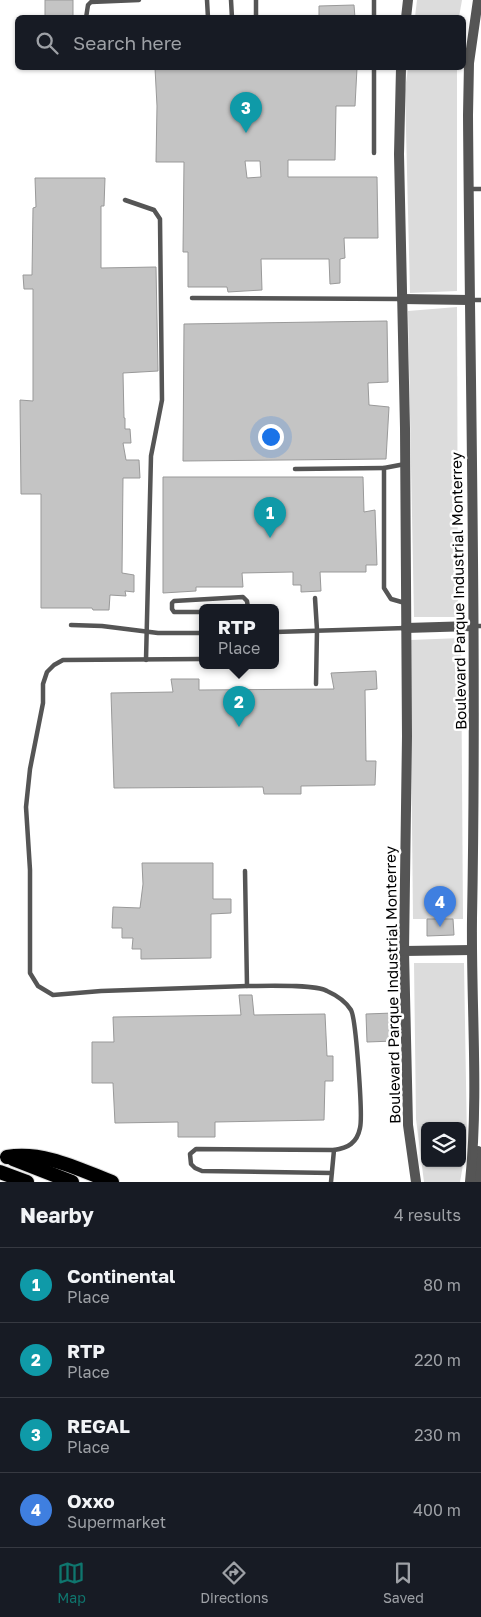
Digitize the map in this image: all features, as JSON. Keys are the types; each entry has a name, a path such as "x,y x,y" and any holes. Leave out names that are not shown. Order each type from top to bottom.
{"highway":[{"path":"4,1155 72,1182"},
{"path":"4,1155 29,1155 48,1158 112,1182"},
{"path":"0,1172 27,1182"},
{"path":"0,1178 8,1182"}],"street":[{"path":"406,15 408,0"},
{"name":"Boulevard Parque Industrial Monterrey","path":"470,1182 478,1096 472,950 477,626 476,481 469,300 468,189 469,72 478,0"},
{"name":"Boulevard Parque Industrial Monterrey","path":"400,70 399,154 405,464 407,736 404,950 408,1125 415,1182"},
{"path":"402,299 469,300"},
{"path":"406,628 477,626"},
{"path":"404,950 472,950"},
{"path":"475,1126 479,1182"}],"lane":[{"path":"86,15 88,5 91,2 139,0"},
{"path":"208,0 208,15"},
{"path":"231,0 232,15"},
{"path":"256,0 256,15"},
{"path":"374,0 374,15"},
{"path":"374,70 374,153"},
{"path":"468,189 481,190"},
{"path":"125,200 154,210 160,219 162,400 151,456 148,610 145,632 146,660"},
{"path":"192,298 402,299"},
{"path":"469,300 481,300"},
{"path":"295,469 384,468 405,464"},
{"path":"384,468 384,588 391,599 406,603"},
{"path":"199,612 174,612 172,610 172,603 175,601 243,598 247,604"},
{"path":"315,598 316,684"},
{"path":"71,625 102,626 145,632 199,633"},
{"path":"279,632 406,628"},
{"path":"199,659 63,660 47,672 42,684 43,702 30,769 26,808 30,870 30,973 38,986 54,995 101,991 247,986 325,989 346,1004 352,1011 355,1025 362,1106 360,1128 350,1145 345,1149 334,1150 196,1149 190,1154 190,1158 191,1164 195,1168 202,1170 332,1173"},
{"path":"245,872 247,986"},
{"path":"331,1182 334,1150"}],"shaded area":[{"path":"417,0 462,0 459,15 415,15"},
{"path":"408,70 457,70 457,291 410,293 405,90"},
{"path":"457,307 458,617 414,617 408,311"},
{"path":"461,638 463,919 413,919 410,640"},
{"path":"414,963 464,963 467,1142 466,1148 466,1122 421,1122 421,1158 416,1119"},
{"path":"422,1167 463,1167 460,1182 424,1182"}],"building":[{"path":"45,0 73,0 73,15 45,15"},
{"path":"354,5 355,15 319,15 319,6"},
{"path":"155,70 357,70 355,106 336,106 335,160 288,160 288,177 377,177 378,238 344,238 345,258 340,259 340,283 330,284 329,259 261,259 262,290 228,292 227,287 188,287 188,252 183,252 184,162 156,162 157,106","holes":["245,161 260,161 261,177 247,178"]},
{"path":"35,178 105,178 104,206 101,206 101,268 156,267 158,371 123,373 125,429 130,429 131,443 123,443 126,460 139,460 140,478 123,478 122,573 134,575 134,592 125,591 126,596 110,595 109,610 41,608 41,494 21,494 20,400 33,401 33,289 24,289 23,275 32,275 33,208 36,207"},
{"path":"387,321 388,382 368,383 369,405 389,407 386,459 183,461 184,324"},
{"path":"163,477 363,477 364,512 375,510 377,565 366,565 366,572 320,572 321,591 301,592 301,585 293,585 293,572 242,573 243,587 196,587 196,591 163,593"},
{"path":"376,671 377,689 365,690 366,761 376,761 375,785 301,786 301,794 264,794 263,787 114,788 111,693 173,692 171,679 199,679 199,690 334,689 331,673"},
{"path":"142,863 213,863 213,899 231,899 231,913 211,914 211,958 141,959 141,949 132,949 133,938 122,938 122,928 112,928 113,907 140,908 143,884"},
{"path":"427,919 453,919 454,935 427,936"},
{"path":"239,995 252,995 254,1015 325,1014 327,1056 333,1056 333,1081 325,1081 324,1120 215,1122 215,1137 178,1137 178,1122 115,1123 113,1083 92,1083 92,1042 114,1042 113,1017 241,1015"},
{"path":"393,1013 394,1041 367,1042 366,1014"}],"place":[{"name":"REGAL","path":"246,133"},
{"name":"Continental","path":"270,538"},
{"name":"RTP","path":"239,727"},
{"name":"Oxxo","path":"440,927"}]}
